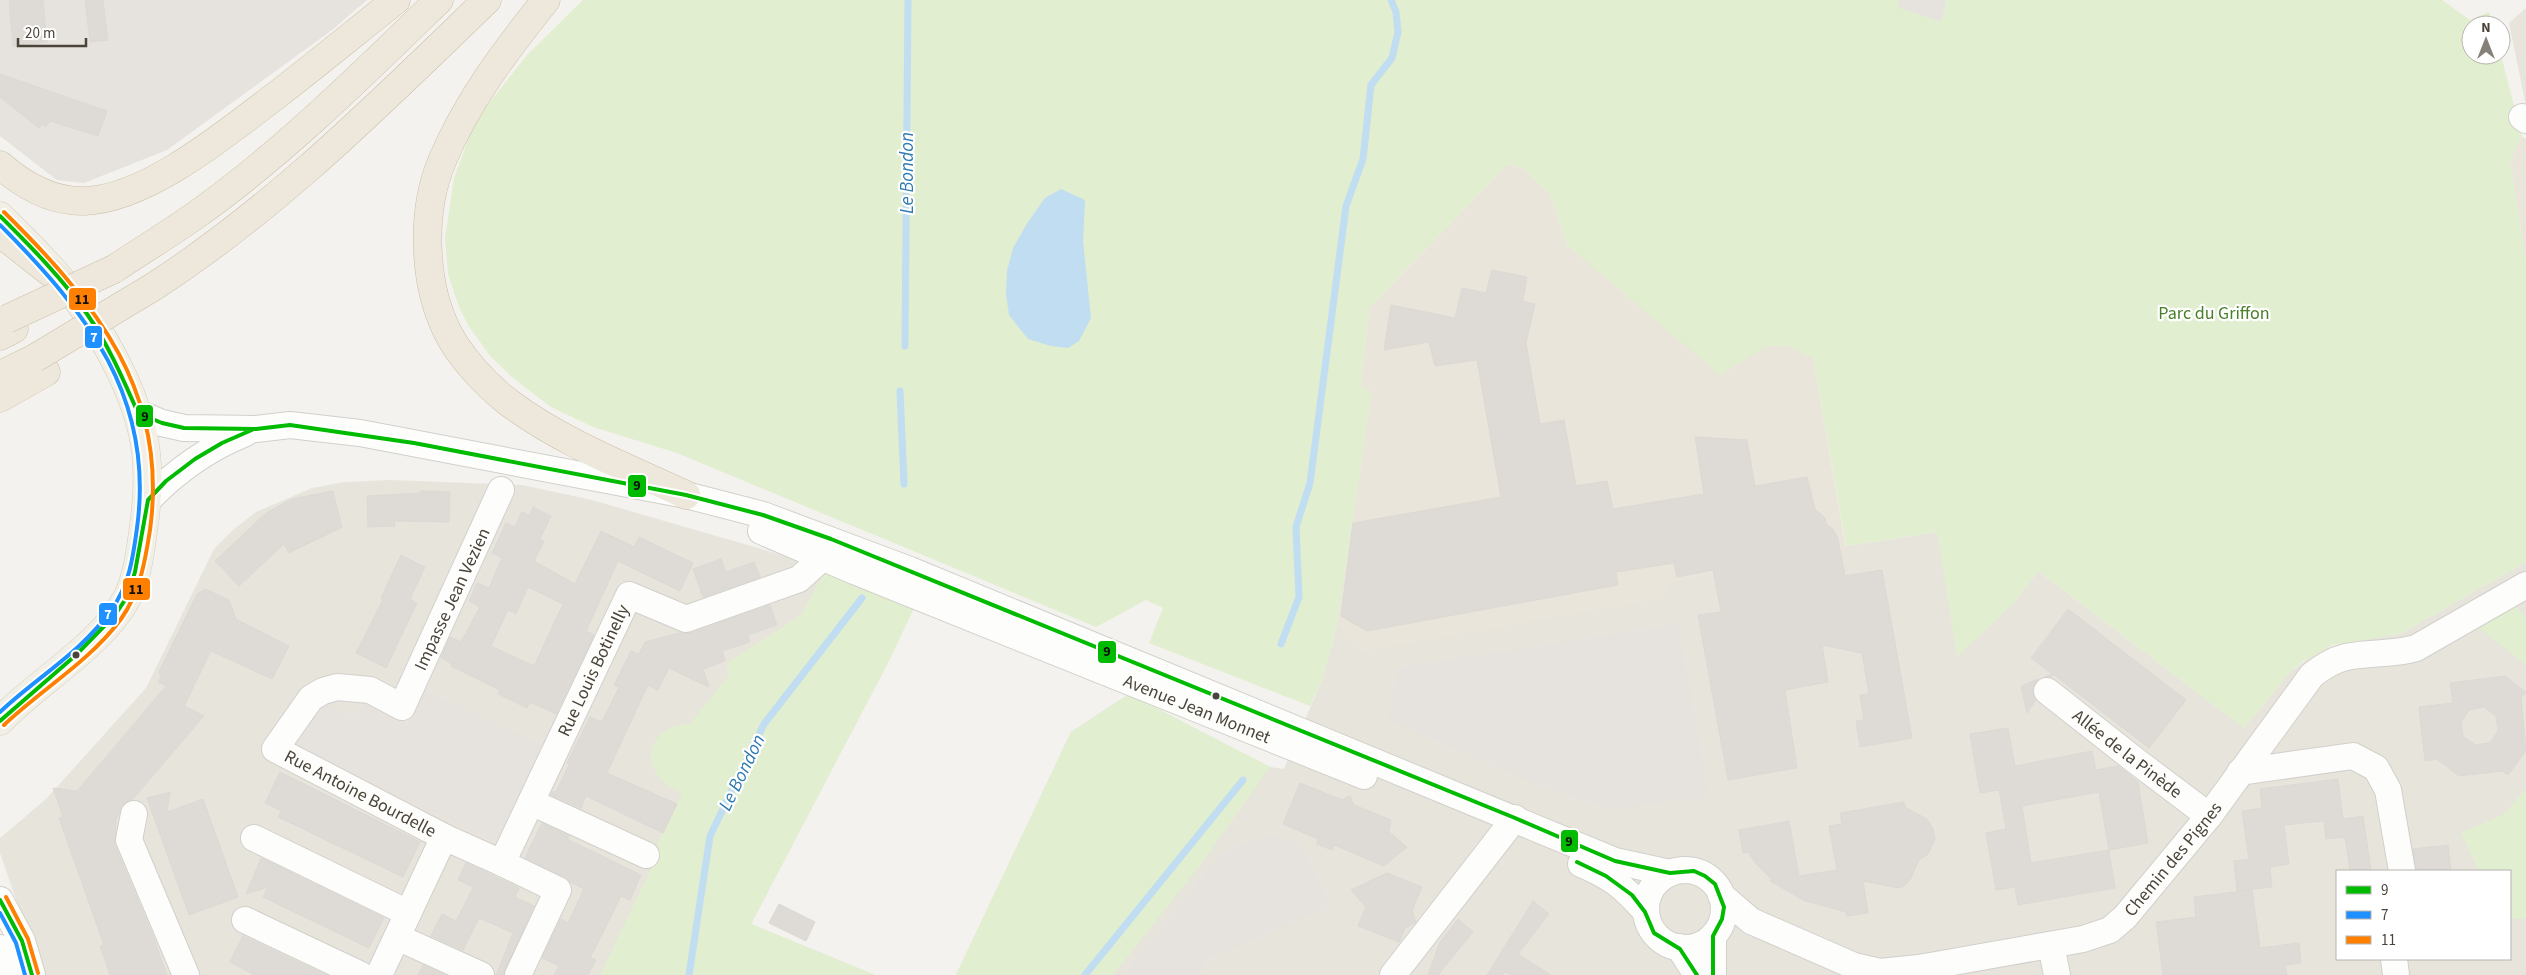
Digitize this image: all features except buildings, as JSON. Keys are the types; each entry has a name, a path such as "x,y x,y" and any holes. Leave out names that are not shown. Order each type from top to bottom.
{"highway":[{"path":"0,165 11,175 40,192 65,200 87,201 114,196 151,181 192,157 239,124 396,0"},
{"path":"5,326 49,310 197,214 295,134 439,0"},
{"path":"0,398 41,365 158,295 256,232 323,174 360,138 436,49 487,0"},
{"path":"546,0 494,68 469,105 441,163 430,206 428,242 432,281 438,307 446,330 458,350 506,401 532,419 686,495"},
{"path":"0,232 60,280"},
{"path":"0,375 41,365"}],"main road":[{"path":"0,216 36,252 79,302 108,350 138,413 146,452 148,500 136,572 127,597 115,614 94,637 0,722"}],"street":[{"name":"Avenue Jean Monnet","path":"138,413 162,424 184,428 256,429 290,425 360,433 686,495 763,515 859,562 1510,825 1615,861 1670,873"},
{"name":"Avenue Jean Monnet","path":"148,500 166,481 195,459 222,442 256,429"},
{"name":"Impasse Jean Vezien","path":"402,708 502,490"},
{"name":"Avenue Jean Monnet","path":"686,495 822,558 859,562"},
{"name":"Rue Louis Botinelly","path":"531,802 629,595 686,619 799,579 822,558"},
{"name":"Chemin des Pignes","path":"1721,895 1751,921 1854,966 1880,972 1920,972 2083,939 2110,930 2125,917 2209,816 2312,675 2328,664 2346,657 2400,653 2416,648 2526,585"},
{"name":"Rue Antoine Bourdelle","path":"402,708 370,690 337,687 323,691 311,698 275,749 444,837 558,890 518,975"},
{"name":"Allée de la Pinède","path":"2047,691 2136,762 2209,816"},
{"path":"2240,772 2353,756 2376,768 2388,790 2402,870"},
{"path":"502,863 531,802 646,855"},
{"path":"134,814 130,840 186,975"},
{"name":"Avenue Jean Monnet","path":"1510,825 1608,876 1627,890 1646,912"},
{"path":"1393,975 1510,825"},
{"path":"380,975 444,837"},
{"path":"254,838 408,913"},
{"path":"1713,975 1715,933 1723,913 1721,895 1715,884 1705,876 1694,871 1670,873 1659,879 1651,888 1646,900 1649,925 1656,936 1667,943 1679,947 1703,943 1715,933 1751,921"},
{"path":"0,900 22,940 32,975"},
{"path":"245,920 361,975"},
{"path":"397,937 481,975"},
{"path":"2051,945 2057,975"},
{"path":"1679,947 1697,975"},
{"path":"0,948 12,975"},
{"path":"2394,960 2396,975"}],"shaded area":[{"path":"0,0 367,0 332,30 167,150 84,183 57,180 0,136"},
{"path":"1900,0 1946,0 1941,22 1897,7"},
{"path":"2526,8 2526,106 2511,33 2511,21"},
{"path":"2522,137 2526,139 2526,261 2510,160"},
{"path":"1508,164 1524,169 1550,194 1567,245 1767,346 1790,346 1813,358 1846,549 1670,583 1660,599 1360,652 1337,626 1372,392 1361,387 1369,308"},
{"path":"1372,392 1847,546 1937,532 2014,603 2038,571 2244,728 2290,672 2318,651 2351,641 2400,634 2526,562 2526,975 956,975 1071,732 1129,694 1270,767 1284,769 1322,680 1337,626"},
{"path":"391,480 522,485 592,500 775,553 825,571 892,655 751,924 875,975 42,975 0,853 0,838 46,799 146,688 214,549 233,530 256,512 312,488 344,482"},
{"path":"1678,624 1709,797 1610,809 1544,788 1389,720 1398,668"},
{"path":"424,689 545,747 499,842 491,840 296,749 322,702 355,718 365,703 407,725"},
{"path":"1269,835 1301,844 1332,906 1207,959 1200,975 1123,975 1222,853"}],"green space":[{"name":"Parc du Griffon","path":"583,0 2442,0 2463,15 2461,15 2461,65 2504,65 2522,137 2510,160 2526,261 2526,562 2400,634 2333,645 2303,661 2290,672 2244,728 2038,571 2014,603 1957,657 1937,532 1846,546 1813,358 1790,346 1767,346 1720,375 1567,245 1550,194 1524,169 1508,164 1369,308 1361,387 1372,392 1337,626 1322,680 1310,706 1149,643 1163,608 1146,600 1096,627 677,453 593,427 551,407 513,378 490,356 468,325 459,307 448,274 445,238 454,178 475,121 527,55"},
{"path":"825,571 914,608 892,655 751,924 875,975 600,975 651,869 647,866 682,793 664,782 655,770 651,760 651,751 655,742 660,735 669,729 679,725 690,724 729,675 726,664 801,615"},
{"path":"2516,607 2526,618 2526,665 2478,627"},
{"path":"1129,694 1270,767 1201,864 1113,975 956,975 1071,732"},
{"path":"2526,788 2526,918 2511,919 2511,870 2479,870 2461,833 2504,814"}],"water":[{"path":"1061,189 1085,200 1083,241 1091,318 1079,341 1068,348 1051,346 1028,339 1009,315 1006,293 1007,271 1013,248 1045,198"}],"waterway":[{"name":"Le Bondon","path":"905,346 908,0"},
{"path":"1281,644 1299,597 1296,527 1310,483 1346,206 1363,159 1371,85 1392,58 1398,32 1396,12 1391,0"},
{"name":"Le Bondon","path":"900,391 904,484"},
{"name":"Le Bondon","path":"689,975 710,836 764,724 862,598"},
{"path":"1085,975 1243,780"}],"transit line":[{"name":"11","path":"4,212 68,281 96,316 119,353 136,393 148,435 153,480 150,530 141,576 133,598 121,619 109,634 80,662 4,725"},
{"name":"9","path":"0,216 57,275 95,325 138,413 162,423 184,428 256,429 290,425 414,443 686,495 763,515 831,539 1515,818 1615,861 1670,873 1694,871 1705,876 1715,884 1724,907 1722,919 1713,936 1713,975"},
{"name":"7","path":"0,225 61,291 86,325 108,360 125,398 135,438 140,481 137,528 132,561 117,601 100,625 87,638 0,712"},
{"name":"9","path":"0,721 76,655 115,615 127,597 135,572 148,500 166,481 195,459 222,443 254,429"},
{"name":"9","path":"1577,862 1606,876 1632,895 1645,912 1654,933 1680,949 1697,975"},
{"name":"11","path":"6,897 28,939 38,973"},
{"name":"9","path":"0,900 22,941 32,975"},
{"name":"7","path":"0,913 16,943 25,975"}]}
